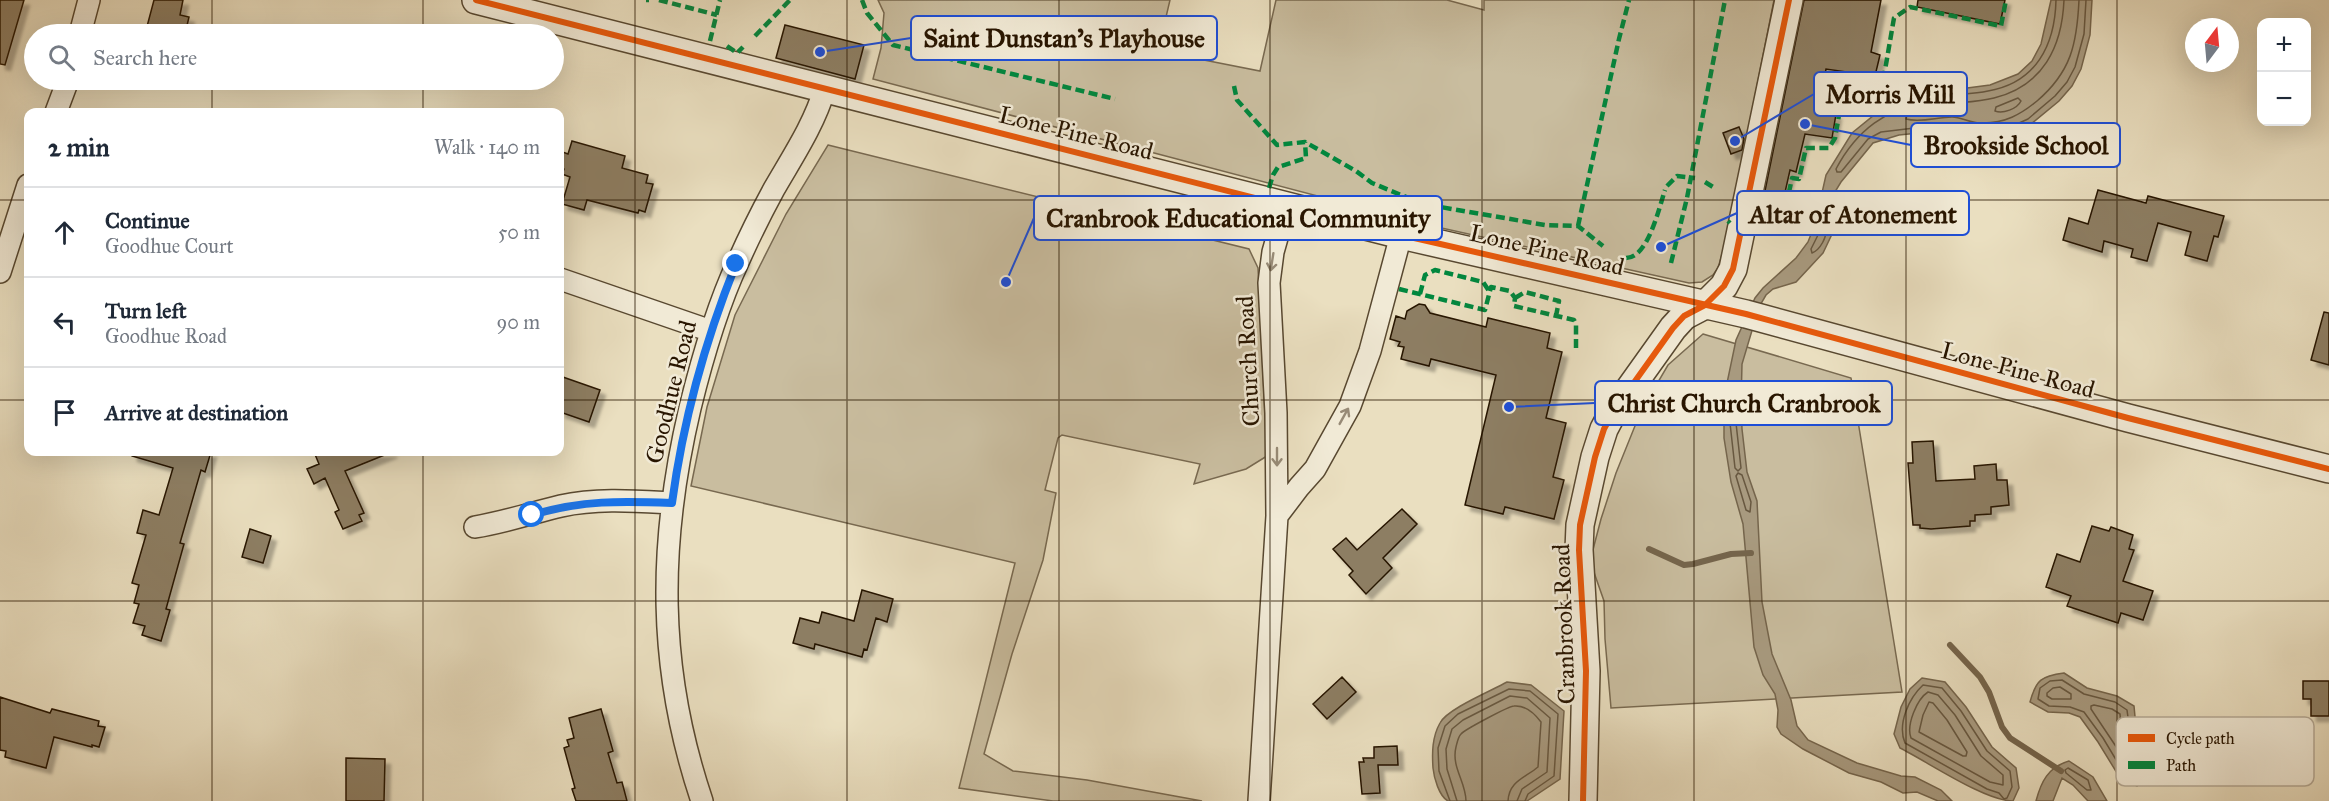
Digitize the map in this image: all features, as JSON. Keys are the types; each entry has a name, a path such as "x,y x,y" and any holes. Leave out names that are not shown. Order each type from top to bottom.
{"street":[{"path":"83,24 89,0"},
{"name":"Lone Pine Road","path":"476,0 1401,235 1746,314 2105,412 2329,469"},
{"name":"Cranbrook Road","path":"1583,801 1586,671 1579,550 1580,525 1586,491 1598,448 1613,412 1673,328 1684,316 1705,305 1724,286 1733,269 1789,0"},
{"name":"Goodhue Road","path":"702,801 680,722 669,645 666,570 672,503 683,439 711,330 736,264 772,193 814,120 825,88"},
{"path":"58,108 64,90"},
{"path":"0,273 24,198"},
{"name":"Church Road","path":"1259,801 1277,516 1276,413 1269,283 1273,252 1286,206"},
{"path":"1277,516 1315,470 1350,406 1371,351 1401,235"},
{"path":"564,280 711,330"},
{"path":"475,527 503,523 561,506 587,502 672,503"}],"shaded area":[{"path":"878,0 1170,0 1158,51 1260,71 1276,0 1447,0 1484,10 1484,0 1774,0 1750,121 1751,129 1728,234 1718,268 1713,275 1702,282 1689,283 1428,225 873,79 881,48 884,13"},
{"path":"828,145 1249,249 1258,268 1267,456 1246,469 1194,484 1200,464 1062,435 1058,438 1045,490 1056,493 1043,560 1012,654 984,754 1013,771 1087,780 1202,801 1053,801 959,788 1015,563 691,486 707,407 735,315 786,214"},
{"path":"1703,334 1851,378 1902,692 1611,708 1604,601 1590,561 1616,473 1641,411 1668,365"}],"water":[{"path":"2051,0 2092,0 2090,35 2081,69 2072,86 2059,101 2031,124 2009,133 1982,137 1948,130 1899,135 1873,143 1841,182 1830,200 1826,214 1833,232 1823,253 1796,282 1773,289 1766,295 1759,307 1742,364 1742,429 1747,472 1757,501 1762,602 1772,654 1791,700 1797,726 1808,740 1857,763 1901,776 1915,777 1941,790 1952,801 1938,801 1917,792 1903,793 1881,782 1849,773 1803,749 1781,734 1777,727 1778,710 1775,694 1763,675 1754,647 1743,524 1731,482 1724,438 1727,383 1736,340 1755,298 1796,258 1808,242 1815,224 1826,175 1852,133 1873,116 1899,103 1929,93 1990,85 2018,74 2032,61 2041,44"},
{"path":"2064,673 2087,688 2117,696 2134,706 2135,717 2116,717 2116,771 2080,717 2069,713 2048,712 2030,702 2037,684 2050,676"},
{"path":"1922,678 1945,682 1966,707 1992,747 2016,768 2019,788 2013,801 1987,795 1972,788 1900,748 1894,734 1901,707 1910,689"},
{"path":"1507,682 1531,685 1564,711 1560,779 1527,801 1448,801 1440,791 1433,768 1434,739 1437,728 1444,718 1460,706"},
{"path":"2069,761 2093,777 2107,801 2088,801 2073,785 2062,778 2053,801 2036,801 2046,776 2056,767"}],"building":[{"path":"0,0 24,0 5,65 0,64"},
{"path":"154,0 183,0 180,15 189,17 187,24 148,24"},
{"path":"1804,0 1881,0 1871,52 1880,55 1875,76 1826,69 1818,111 1836,114 1832,138 1805,134 1796,172 1790,170 1777,228 1758,225"},
{"path":"1918,0 2005,0 2000,24 1917,7"},
{"path":"785,25 864,45 855,79 776,58"},
{"path":"1739,127 1744,139 1742,150 1731,154 1723,133"},
{"path":"572,141 625,156 622,168 648,175 646,183 653,184 645,212 639,210 638,213 587,200 584,210 564,205 570,177 564,175 564,152 568,154"},
{"path":"2098,190 2146,203 2148,196 2224,216 2218,237 2214,236 2207,261 2185,255 2191,232 2158,223 2147,261 2131,257 2133,249 2104,241 2102,252 2063,240 2069,218 2088,224"},
{"path":"1419,304 1425,305 1430,313 1486,327 1488,318 1550,333 1547,348 1562,352 1546,418 1566,423 1553,477 1564,480 1554,519 1505,507 1503,514 1465,505 1496,375 1431,359 1429,366 1401,359 1404,347 1398,346 1400,342 1390,339 1396,316 1405,319 1407,311"},
{"path":"2324,312 2329,313 2329,365 2311,360"},
{"path":"564,377 600,390 589,422 564,413"},
{"path":"1933,441 1936,481 1975,479 1974,466 1996,464 1997,480 2007,480 2009,505 1991,507 1991,514 1975,515 1975,521 1970,521 1970,526 1931,529 1913,525 1908,463 1913,463 1912,442"},
{"path":"132,456 210,456 205,472 201,470 180,543 184,544 166,609 170,610 161,641 142,635 145,626 133,623 139,604 134,603 139,585 132,583 146,535 137,533 143,510 159,515 173,468"},
{"path":"316,456 382,456 345,471 364,513 359,515 362,521 343,529 335,512 339,510 325,478 314,484 307,469 319,464"},
{"path":"1402,509 1417,524 1383,558 1392,568 1366,594 1349,575 1353,571 1333,549 1346,538 1357,550"},
{"path":"2092,526 2109,531 2111,527 2133,535 2129,549 2134,550 2123,581 2153,591 2143,620 2121,613 2118,623 2067,606 2071,596 2046,587 2057,554 2080,562"},
{"path":"250,529 271,536 263,563 242,557"},
{"path":"862,590 893,599 887,622 876,618 867,650 864,649 862,657 815,644 814,649 793,643 800,618 819,623 822,612 854,621"},
{"path":"1342,677 1356,692 1327,719 1313,704"},
{"path":"2303,681 2329,681 2329,716 2311,716 2311,699 2303,699"},
{"path":"0,697 50,713 52,709 99,721 98,726 105,727 99,747 54,737 46,768 5,757 6,751 0,750"},
{"path":"601,709 613,751 608,753 617,783 622,782 627,801 576,801 572,789 575,788 564,748 569,746 567,740 574,738 569,718"},
{"path":"1397,746 1398,765 1378,765 1380,793 1362,794 1359,762 1364,762 1363,758 1374,758 1374,747"},
{"path":"346,758 385,759 384,801 346,801"}],"waterway":[{"path":"1649,549 1684,565 1731,554 1751,553"},
{"path":"1950,645 1980,677 1989,692 2002,727 2010,738 2061,771"}],"marked path":[{"path":"659,0 717,15"},
{"path":"710,41 720,0"},
{"path":"755,36 790,0"},
{"path":"862,0 867,13 893,45 1115,99"},
{"path":"1578,226 1629,0"},
{"path":"1671,263 1687,198 1725,0"},
{"path":"1755,229 1780,234 1792,178 1799,179 1806,148 1829,148 1835,138 1846,75 1880,80 1884,76 1894,18 1910,7 2001,26 2006,0"},
{"path":"727,46 737,53 743,47"},
{"path":"1234,86 1237,100 1277,145 1305,142 1356,171 1372,183 1423,204 1545,225 1578,226 1603,246"},
{"path":"1269,188 1278,167 1306,158 1305,142"},
{"path":"1667,186 1677,176 1695,178"},
{"path":"1705,182 1713,187"},
{"path":"1626,258 1634,256 1641,250 1652,231 1665,190"},
{"path":"1420,294 1425,275 1435,270 1483,282 1489,291"},
{"path":"1399,289 1485,310 1491,287 1510,291 1515,298 1514,306 1574,320 1576,350"},
{"path":"1515,298 1525,292 1559,301 1556,316"}],"cycle path":[{"path":"476,0 1401,235 1746,314 2128,418 2329,469"},
{"path":"1583,801 1586,671 1579,550 1580,525 1595,457 1604,429 1613,412 1673,328 1684,316 1705,305 1724,286 1733,269 1789,0"}],"place":[{"name":"Saint Dunstan's Playhouse","path":"820,52"},
{"name":"Brookside School","path":"1805,124"},
{"name":"Morris Mill","path":"1735,141"},
{"name":"Altar of Atonement","path":"1661,247"},
{"name":"Cranbrook Educational Community","path":"1006,282"},
{"name":"Christ Church Cranbrook","path":"1509,407"}],"route":[{"path":"532,515 561,506 587,502 672,503 676,473 696,383 711,330 736,264"}]}
